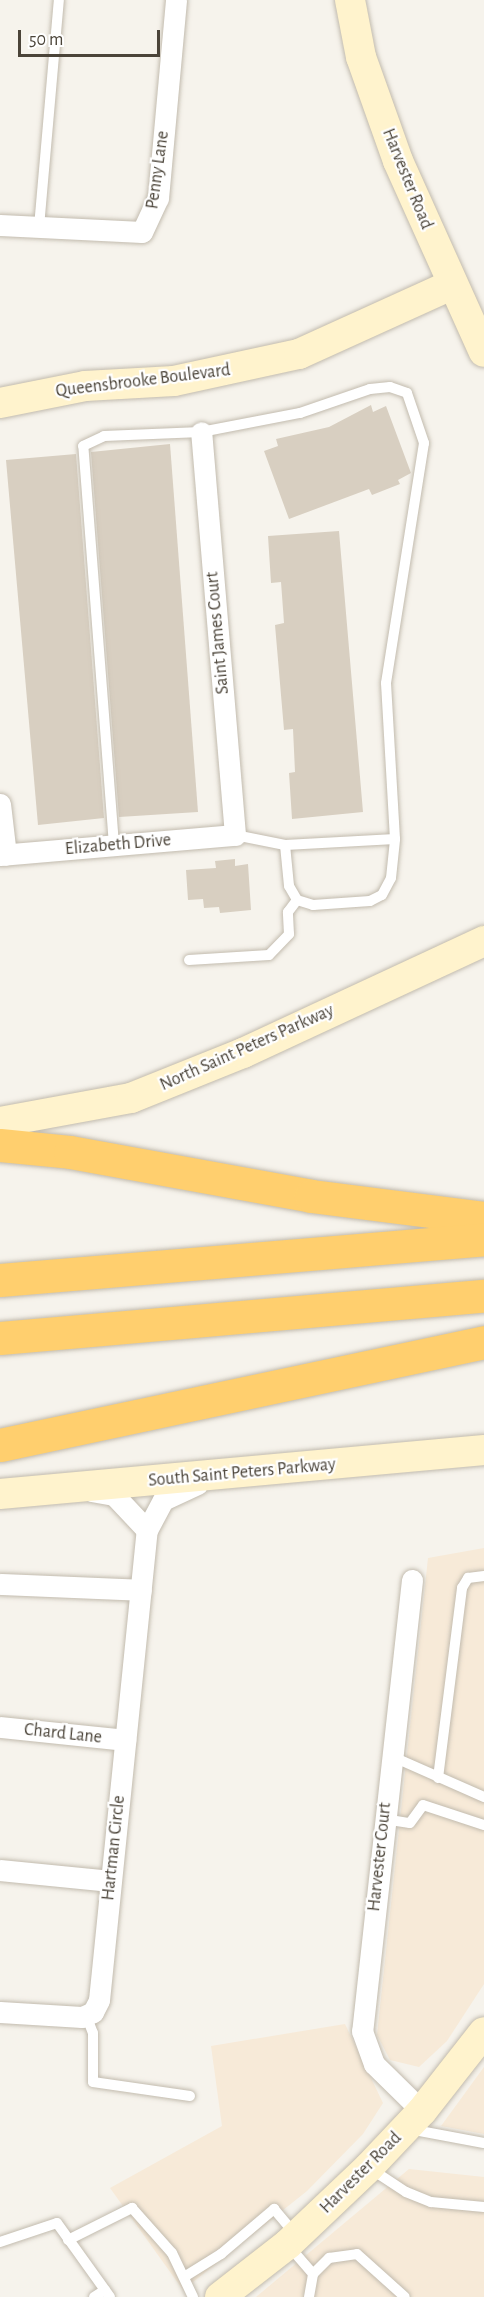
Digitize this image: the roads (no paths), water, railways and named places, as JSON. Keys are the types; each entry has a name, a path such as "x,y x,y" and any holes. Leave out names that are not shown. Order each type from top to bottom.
{"highway":[{"path":"0,1145 92,1155 311,1196 484,1218"},
{"path":"0,1280 484,1239"},
{"path":"0,1338 484,1296"},
{"path":"0,1445 484,1342"}],"main road":[{"name":"Harvester Road","path":"350,0 361,57 398,161 451,285 484,352"},
{"name":"Queensbrooke Boulevard","path":"0,403 85,386 174,381 299,354 451,285"},
{"name":"North Saint Peters Parkway","path":"0,1122 131,1098 243,1053 484,941"},
{"name":"South Saint Peters Parkway","path":"0,1494 484,1450"},
{"name":"Harvester Road","path":"229,2294 292,2240 369,2167 414,2120 484,2032"}],"street":[{"name":"Penny Lane","path":"0,225 142,232 153,216 176,0"},
{"name":"Saint James Court","path":"201,432 235,835"},
{"path":"0,804 3,855"},
{"name":"Elizabeth Drive","path":"3,855 235,835"},
{"name":"Hartman Circle","path":"86,2015 99,2000 147,1530 163,1500 220,1474"},
{"path":"70,1489 114,1495 147,1530"},
{"name":"Harvester Court","path":"412,1580 362,2031 374,2064 414,2120"},
{"path":"0,1584 141,1590"},
{"name":"Chard Lane","path":"0,1727 125,1740"},
{"path":"0,1870 110,1881"},
{"path":"0,2012 65,2018 86,2015"}],"lane":[{"path":"39,227 59,0"},
{"path":"114,845 83,446 104,436 201,432 300,413 370,389 390,387 407,393 424,443 386,683 395,839 391,878 382,895 370,901 313,905 297,900 289,886 285,845"},
{"path":"235,835 285,845 395,839"},
{"path":"189,960 269,955 289,934 288,912 297,900"},
{"path":"438,1778 462,1588 468,1578 484,1576"},
{"path":"392,1756 484,1797"},
{"path":"384,1819 410,1823 423,1805 484,1825"},
{"path":"86,2015 93,2033 93,2082 190,2096"},
{"path":"414,2120 484,2143"},
{"path":"369,2167 406,2192 431,2202 484,2206"},
{"path":"68,2240 132,2208 172,2253 193,2297"},
{"path":"184,2277 221,2254 274,2209 313,2274"},
{"path":"0,2242 57,2223 107,2293 94,2297"},
{"path":"309,2297 313,2274 329,2258 357,2254 405,2297"}]}
